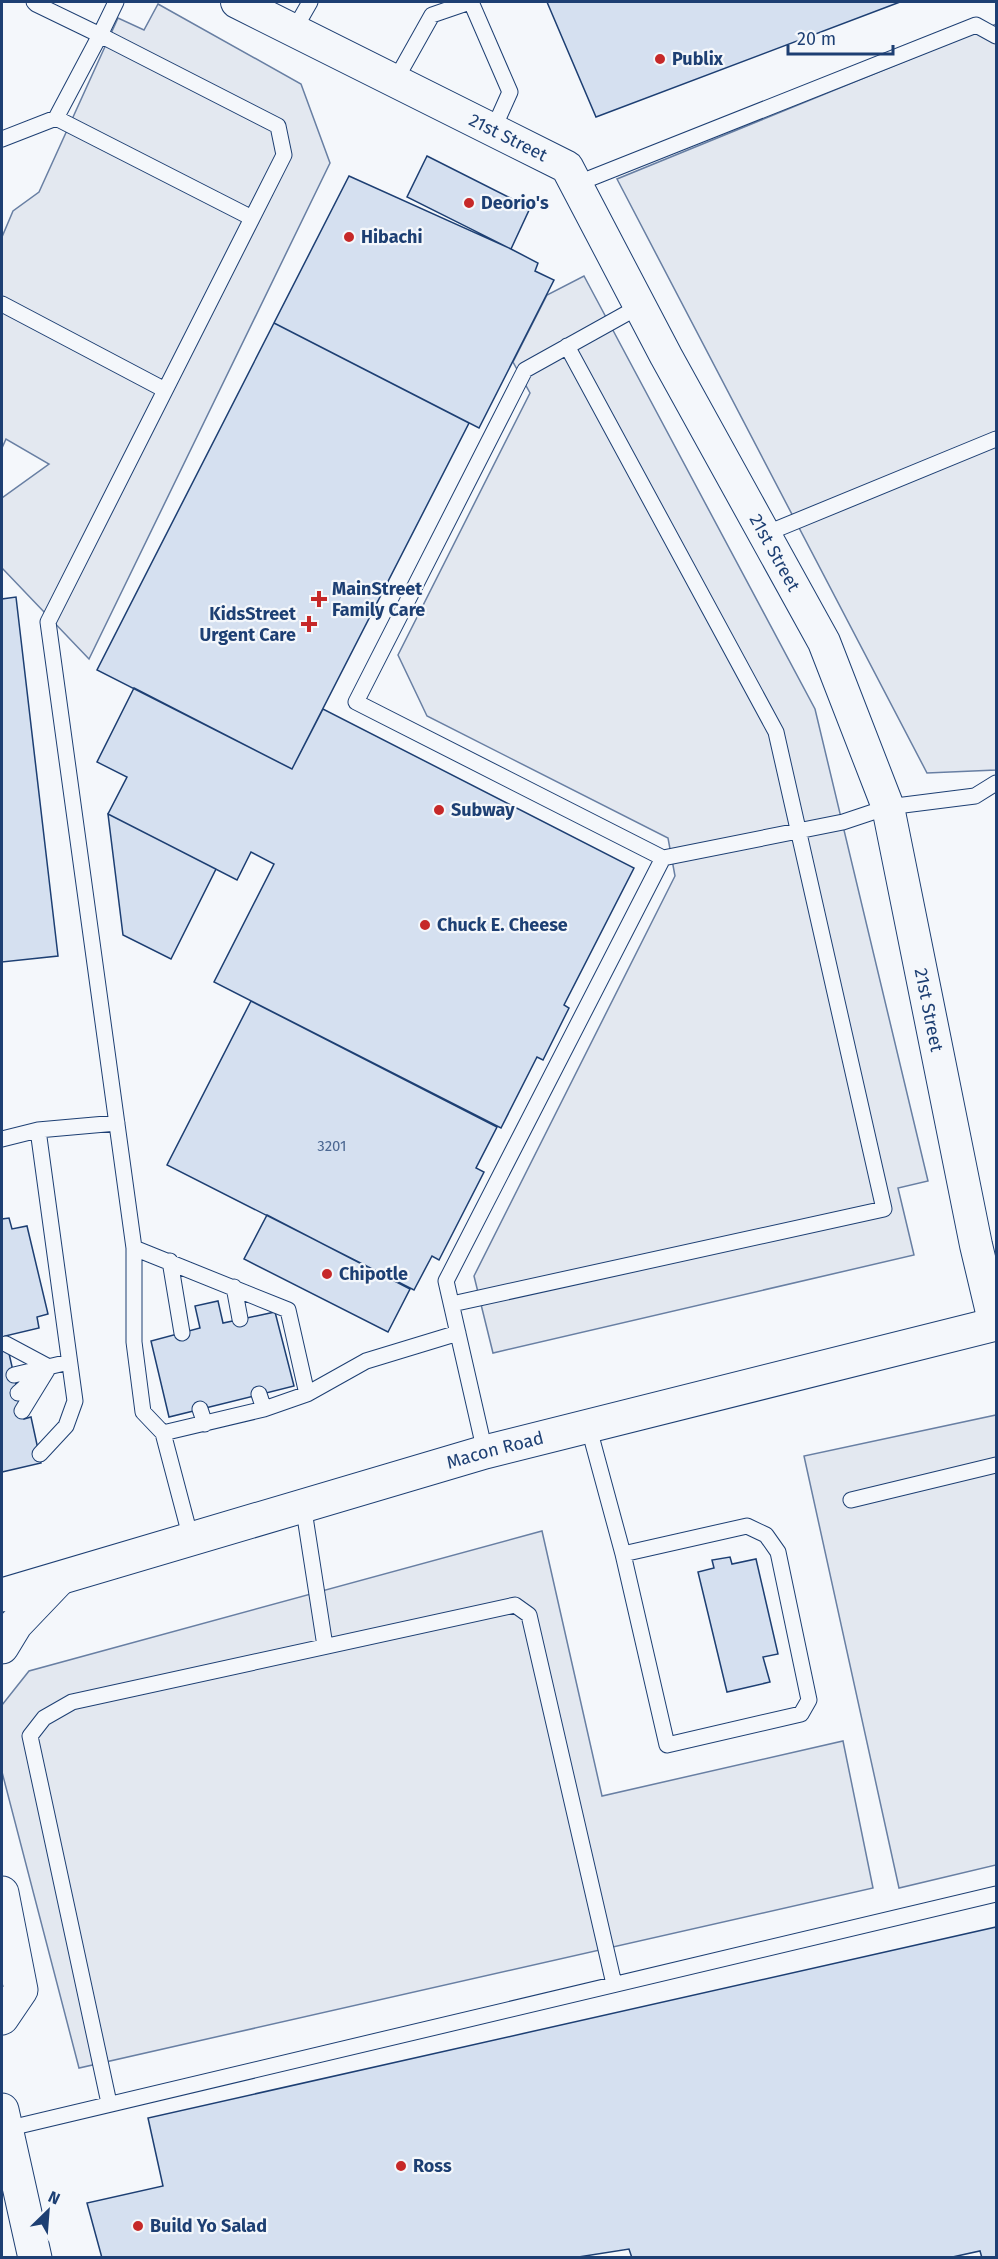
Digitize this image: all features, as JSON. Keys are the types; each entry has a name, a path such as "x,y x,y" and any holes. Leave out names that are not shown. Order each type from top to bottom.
{"main road":[{"name":"Macon Road","path":"2,1595 303,1504 485,1452 996,1327"},
{"path":"2,1647 16,1624 61,1578"},
{"path":"2,1893 21,1990 2,2018"},
{"path":"4,2119 35,2258"}],"street":[{"name":"21st Street","path":"237,2 567,167 640,306 824,642 888,807 974,1233 996,1327"}],"lane":[{"path":"34,2 278,126 284,155 48,622 134,1248 134,1342 143,1412 163,1433 191,1539"},
{"path":"2,139 56,118 116,2"},
{"path":"294,30 310,2"},
{"path":"395,81 432,15 470,2 510,92 493,130"},
{"path":"576,184 976,26 996,36"},
{"path":"56,118 252,218"},
{"path":"2,304 165,390"},
{"path":"640,306 525,370 356,702 663,858 843,822 888,807 975,796 996,783"},
{"path":"452,1304 884,1209 776,732 567,346"},
{"path":"765,534 996,439"},
{"path":"485,1452 446,1281 663,858"},
{"path":"2,1139 38,1131 117,1123"},
{"path":"38,1131 75,1401 66,1426 40,1454"},
{"path":"134,1248 288,1310 308,1394"},
{"path":"170,1261 182,1333"},
{"path":"234,1287 240,1319"},
{"path":"163,1433 202,1417 264,1409 308,1394 366,1361 458,1333"},
{"path":"8,1351 49,1367"},
{"path":"14,1375 69,1362"},
{"path":"18,1393 49,1367"},
{"path":"22,1411 49,1367"},
{"path":"259,1394 264,1409"},
{"path":"588,1425 623,1554 666,1745 801,1714 809,1700 778,1552 766,1535 747,1526 623,1554"},
{"path":"35,1436 55,1437"},
{"path":"851,1500 996,1465"},
{"path":"303,1504 325,1646"},
{"path":"109,2103 30,1736 44,1718 72,1702 515,1605 529,1615 614,1984"},
{"path":"4,2119 109,2103 996,1894"}],"shaded area":[{"path":"158,4 301,84 330,163 89,659 2,568 2,498 49,464 6,439 2,448 2,237 13,211 39,192 118,18 144,30"},
{"path":"996,24 996,770 927,773 617,179"},
{"path":"584,276 815,709 928,1181 898,1188 914,1255 493,1353 474,1276 675,876 668,838 427,716 398,655 530,393 513,362 547,295"},
{"path":"996,1415 996,1865 899,1888 804,1456"},
{"path":"542,1531 602,1796 843,1741 873,1888 79,2068 2,1772 2,1705 29,1671"}],"building":[{"name":"Publix","path":"547,2 900,2 596,117"},
{"name":"Deorio's","path":"427,156 530,208 511,249 407,197"},
{"path":"349,176 511,249 538,263 535,271 554,280 479,428 274,323"},
{"path":"274,323 469,423 292,769 97,670"},
{"path":"16,597 58,956 2,962 2,599"},
{"path":"134,688 292,769 323,709 634,868 564,1005 569,1008 543,1060 537,1057 501,1128 214,982 274,864 251,852 237,880 108,814 127,777 97,762"},
{"path":"108,814 216,869 171,959 123,935"},
{"path":"251,1001 497,1127 476,1168 484,1172 439,1260 432,1256 414,1290 167,1165"},
{"name":"Chipotle","path":"267,1215 410,1289 388,1332 244,1259"},
{"path":"9,1218 12,1229 27,1226 48,1314 37,1317 39,1328 5,1336 24,1419 31,1417 41,1463 2,1472 2,1219"},
{"path":"218,1301 223,1323 275,1312 294,1386 169,1417 151,1341 200,1328 195,1306"},
{"path":"730,1557 732,1564 756,1559 778,1654 763,1657 770,1682 727,1692 698,1572 714,1568 712,1560"},
{"path":"996,1927 996,2258 982,2258 980,2251 948,2258 632,2258 629,2249 572,2258 102,2258 87,2203 163,2186 148,2118"}],"place":[{"name":"Publix","path":"660,59"},
{"name":"Deorio's","path":"469,203"},
{"name":"Hibachi","path":"349,237"},
{"name":"MainStreet Family Care","path":"319,599"},
{"name":"KidsStreet Urgent Care","path":"309,624"},
{"name":"Subway","path":"439,810"},
{"name":"Chuck E. Cheese","path":"425,925"},
{"name":"Chipotle","path":"327,1274"},
{"name":"Ross","path":"401,2166"},
{"name":"Build Yo Salad","path":"138,2226"}]}
